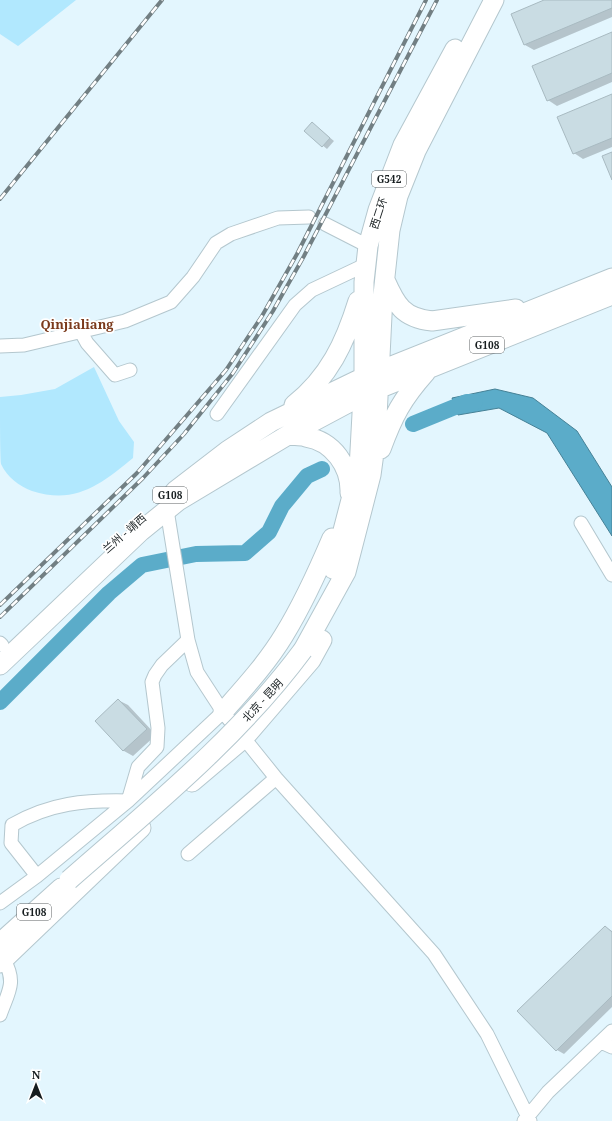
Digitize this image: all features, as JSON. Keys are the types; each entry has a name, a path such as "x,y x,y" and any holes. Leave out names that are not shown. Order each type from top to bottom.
{"highway":[{"name":"西二环","path":"371,383 365,274 368,246 378,210 403,145 481,0"},
{"name":"西二环","path":"371,383 390,230 398,196 416,152 494,0"},
{"path":"271,422 301,399 330,366 348,333 365,274"},
{"name":"G108","path":"371,383 612,278"},
{"path":"385,280 397,305 407,315 420,320 432,321 548,305"},
{"name":"G108","path":"371,383 430,368 612,295"},
{"path":"371,475 398,407 408,392 430,368"},
{"name":"兰州 - 靖西","path":"1,645 128,527 227,451 271,422 371,383"},
{"name":"兰州 - 靖西","path":"0,665 141,531 178,501 371,383"},
{"name":"北京 - 昆明","path":"0,932 66,877 270,679 299,647 335,566 357,503 371,475 371,383"},
{"name":"北京 - 昆明","path":"357,503 359,469 371,383"},
{"path":"1,955 158,812 244,738 311,660 341,606 357,503 345,468 332,450 314,439 288,435"},
{"path":"223,712 258,672 284,635 357,503"},
{"name":"北京 - 昆明","path":"1,955 66,877"}],"street":[{"path":"0,346 24,345 125,321 171,302 193,277 216,243 231,234 278,218 309,217"},
{"path":"325,224 368,246"},
{"path":"217,414 295,304 312,290 365,274"},
{"path":"81,332 87,343 115,376 130,370"},
{"path":"167,510 188,640 197,672 223,712 276,778 434,954 486,1034 527,1119 548,1092 606,1044 612,1031"},
{"path":"580,523 612,575"},
{"path":"128,801 138,767 157,747 158,728 152,682 155,675 188,640"},
{"path":"0,903 37,876 128,801 223,712"},
{"path":"188,854 276,778"},
{"path":"37,876 12,843 12,825 28,816 62,804 89,800 128,801"},
{"path":"0,1015 12,982 11,971 1,955"}],"shaded area":[{"path":"0,0 76,0 18,46 0,34"},
{"path":"94,367 119,421 134,442 133,458 99,484 75,494 48,495 32,491 10,477 1,464 0,397 55,389"},
{"path":"495,389 533,398 577,431 612,487 612,536 547,433 499,408 458,415 452,398"}],"building":[{"path":"544,0 612,0 612,8 524,45 511,14"},
{"path":"612,32 612,73 547,101 532,66"},
{"path":"612,94 612,138 573,154 557,117"},
{"path":"312,122 330,138 322,147 304,131"},
{"path":"612,152 612,180 602,156"},
{"path":"118,699 147,729 123,751 95,721"},
{"path":"605,926 612,932 612,996 556,1051 517,1011"}],"waterway":[{"path":"413,424 467,402 475,402"},
{"path":"0,702 109,593 142,565 196,554 245,553 269,532 282,506 307,476 322,469"}],"railway":[{"path":"0,199 162,0"},
{"path":"0,605 137,473 226,370 262,316 297,254 426,0"},
{"path":"0,617 143,478 184,434 233,373 273,311 304,256 437,0"}],"district":[{"name":"Qinjialiang","path":"77,324"}]}
